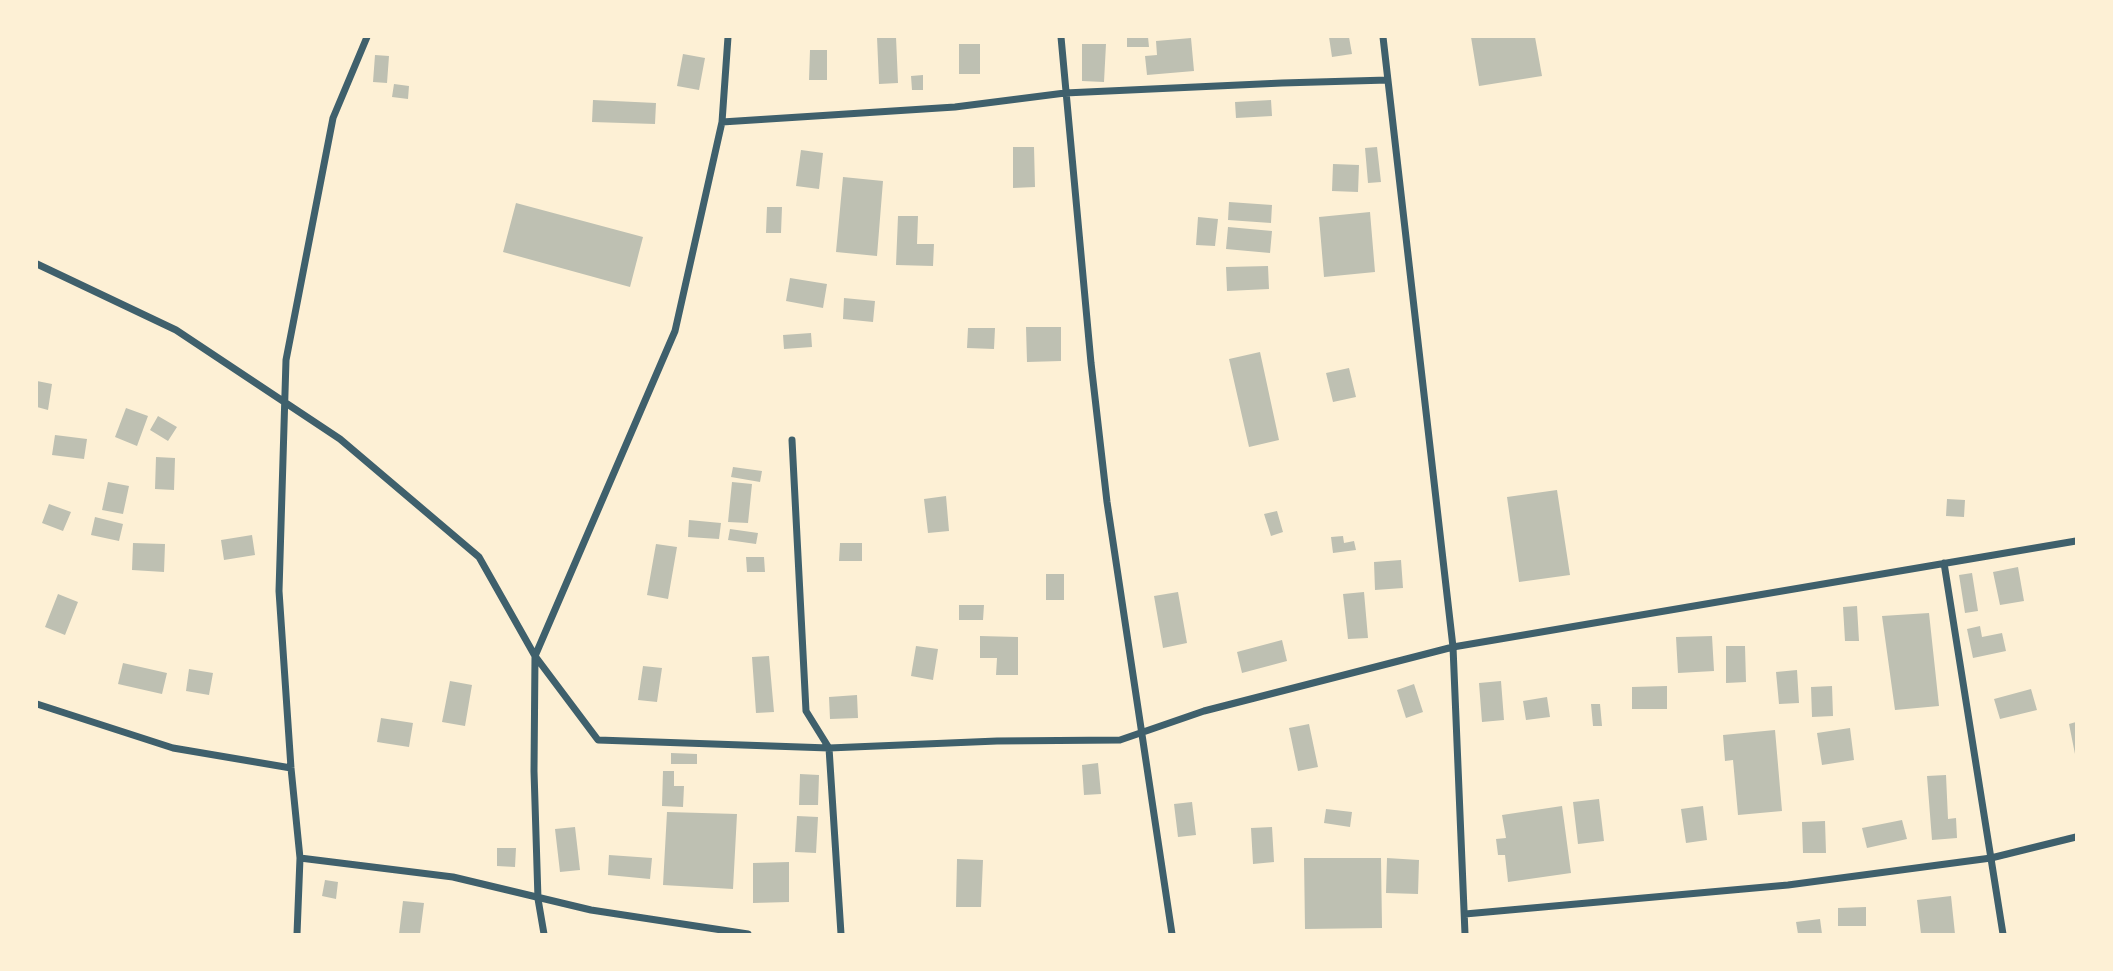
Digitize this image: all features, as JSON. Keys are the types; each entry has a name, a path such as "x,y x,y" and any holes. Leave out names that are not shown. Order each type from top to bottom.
{"street":[{"path":"297,934 300,858 279,590 286,360 333,118 367,37"},
{"path":"544,934 538,899 534,771 535,656 675,331 722,122 728,37"},
{"path":"1061,37 1091,363 1107,502 1172,934"},
{"path":"1383,37 1453,647 1465,934"},
{"path":"722,122 955,107 1065,93 1388,80"},
{"path":"37,264 176,330 340,439 479,557 535,656 598,740 829,748 997,741 1120,740 1204,711 1453,647 2076,541"},
{"path":"792,440 806,711 829,748 841,934"},
{"path":"1944,563 2003,934"},
{"path":"37,704 173,748 291,768"},
{"path":"1465,914 1788,885 1991,858 2076,836"},
{"path":"300,858 453,877 591,910 748,934"}],"building":[{"path":"877,37 896,37 898,83 879,84"},
{"path":"1127,37 1148,37 1149,47 1127,47"},
{"path":"1329,37 1349,37 1352,54 1332,57"},
{"path":"1471,37 1535,37 1542,76 1479,86"},
{"path":"1191,38 1194,71 1147,75 1145,56 1157,55 1156,41"},
{"path":"959,44 980,44 980,74 959,74"},
{"path":"1082,44 1106,44 1104,82 1082,81"},
{"path":"810,50 827,50 827,80 809,80"},
{"path":"683,54 705,58 699,90 677,86"},
{"path":"375,55 389,56 387,83 373,82"},
{"path":"923,75 923,90 912,90 911,76"},
{"path":"394,84 409,86 408,99 392,97"},
{"path":"593,100 656,103 655,124 592,122"},
{"path":"1271,100 1272,116 1236,118 1235,102"},
{"path":"1013,147 1034,147 1035,187 1013,188"},
{"path":"1377,147 1381,182 1368,183 1365,148"},
{"path":"801,150 823,153 819,189 796,186"},
{"path":"1333,164 1359,165 1358,192 1332,191"},
{"path":"843,177 883,181 877,256 836,252"},
{"path":"1229,202 1272,205 1271,223 1228,220"},
{"path":"516,203 643,237 630,287 503,252"},
{"path":"767,207 782,207 781,233 766,233"},
{"path":"1370,212 1375,272 1324,277 1319,217"},
{"path":"898,216 918,216 917,244 934,244 933,266 896,265"},
{"path":"1198,217 1218,219 1215,246 1196,245"},
{"path":"1228,227 1272,231 1270,253 1226,249"},
{"path":"1268,266 1269,289 1227,291 1226,267"},
{"path":"790,278 827,284 823,308 786,301"},
{"path":"844,298 875,301 873,322 843,319"},
{"path":"1026,327 1061,327 1061,361 1027,362"},
{"path":"968,328 995,328 994,349 967,348"},
{"path":"811,333 812,347 784,349 783,335"},
{"path":"1260,352 1279,440 1249,447 1229,359"},
{"path":"1349,368 1356,397 1333,402 1326,373"},
{"path":"37,381 52,384 48,410 37,407"},
{"path":"126,408 148,416 137,446 115,437"},
{"path":"158,416 177,427 168,441 150,430"},
{"path":"55,435 87,439 84,459 52,455"},
{"path":"156,457 175,458 174,490 155,489"},
{"path":"733,467 762,471 760,482 731,477"},
{"path":"108,482 129,486 123,514 102,510"},
{"path":"732,482 752,484 748,523 728,522"},
{"path":"1557,490 1570,575 1519,582 1507,497"},
{"path":"946,496 949,531 928,533 924,499"},
{"path":"1947,499 1965,500 1964,517 1946,516"},
{"path":"49,504 71,512 63,531 42,523"},
{"path":"1277,511 1283,532 1271,536 1264,514"},
{"path":"95,517 123,524 119,541 91,535"},
{"path":"689,520 721,523 719,539 688,537"},
{"path":"730,529 758,533 756,544 728,540"},
{"path":"252,535 255,555 224,560 221,540"},
{"path":"1343,536 1344,543 1354,541 1356,550 1333,553 1331,537"},
{"path":"133,543 165,544 164,572 132,570"},
{"path":"840,543 862,543 862,561 839,561"},
{"path":"656,544 677,547 668,599 647,595"},
{"path":"746,557 764,557 765,572 747,572"},
{"path":"1401,560 1403,588 1375,590 1374,562"},
{"path":"2018,567 2024,601 2000,605 1993,572"},
{"path":"1972,573 1978,611 1965,613 1959,575"},
{"path":"1046,574 1064,574 1064,600 1046,600"},
{"path":"1178,592 1187,643 1163,648 1154,596"},
{"path":"1364,592 1368,638 1348,639 1343,594"},
{"path":"58,594 78,602 65,635 45,627"},
{"path":"959,605 984,605 983,620 959,620"},
{"path":"1857,606 1859,641 1845,641 1843,607"},
{"path":"1929,613 1939,706 1895,710 1882,616"},
{"path":"1980,626 1982,637 2002,633 2006,651 1973,658 1967,629"},
{"path":"980,636 1018,637 1018,675 996,675 997,658 980,658"},
{"path":"1712,636 1714,671 1678,673 1676,637"},
{"path":"1282,640 1287,661 1242,673 1237,652"},
{"path":"916,646 938,649 933,680 911,676"},
{"path":"1726,646 1745,646 1746,682 1726,683"},
{"path":"769,656 774,712 756,713 752,657"},
{"path":"123,663 167,673 162,694 118,684"},
{"path":"643,666 662,668 657,702 638,700"},
{"path":"189,669 213,673 209,695 186,691"},
{"path":"1797,670 1799,703 1779,704 1776,672"},
{"path":"450,681 472,685 465,726 442,722"},
{"path":"1501,681 1504,720 1482,722 1479,683"},
{"path":"1414,684 1423,712 1406,718 1397,690"},
{"path":"1667,686 1667,709 1632,709 1632,687"},
{"path":"1832,686 1833,716 1812,717 1811,687"},
{"path":"2031,689 2037,710 2000,719 1994,699"},
{"path":"857,695 858,718 830,719 829,697"},
{"path":"1547,697 1550,717 1526,720 1523,701"},
{"path":"1591,704 1600,704 1602,726 1593,726"},
{"path":"381,718 413,723 409,747 377,742"},
{"path":"2076,722 2076,753 2075,754 2069,724"},
{"path":"1309,724 1318,767 1298,771 1289,728"},
{"path":"1850,728 1854,760 1822,765 1817,733"},
{"path":"1775,730 1782,811 1738,815 1733,760 1725,761 1723,735"},
{"path":"671,753 697,754 697,764 671,764"},
{"path":"1098,763 1101,794 1084,795 1082,765"},
{"path":"663,771 674,771 674,786 684,786 683,807 662,806"},
{"path":"800,774 819,775 818,805 799,805"},
{"path":"1946,775 1948,819 1956,818 1957,838 1932,840 1927,776"},
{"path":"1599,799 1604,841 1578,844 1573,802"},
{"path":"1192,802 1196,835 1178,837 1174,804"},
{"path":"1562,806 1571,873 1508,882 1505,855 1498,855 1496,839 1506,838 1502,815"},
{"path":"1703,806 1707,840 1686,843 1681,809"},
{"path":"1326,809 1352,812 1350,827 1324,823"},
{"path":"667,812 737,814 733,889 663,885"},
{"path":"797,816 818,817 816,853 795,852"},
{"path":"1902,820 1907,839 1867,848 1862,828"},
{"path":"1825,821 1826,853 1803,853 1802,822"},
{"path":"575,827 580,870 560,872 555,829"},
{"path":"1272,827 1274,862 1253,864 1251,828"},
{"path":"497,848 516,848 515,867 497,866"},
{"path":"609,855 652,858 650,879 608,875"},
{"path":"1304,858 1381,858 1382,928 1305,929"},
{"path":"1387,858 1419,860 1418,894 1386,893"},
{"path":"957,859 983,860 981,907 956,907"},
{"path":"789,862 789,902 753,903 753,863"},
{"path":"325,880 338,882 336,899 322,896"},
{"path":"1951,896 1955,934 1921,934 1917,900"},
{"path":"403,901 424,903 420,934 399,934"},
{"path":"1866,907 1866,926 1838,926 1838,908"},
{"path":"1820,919 1822,934 1798,934 1796,922"}]}
